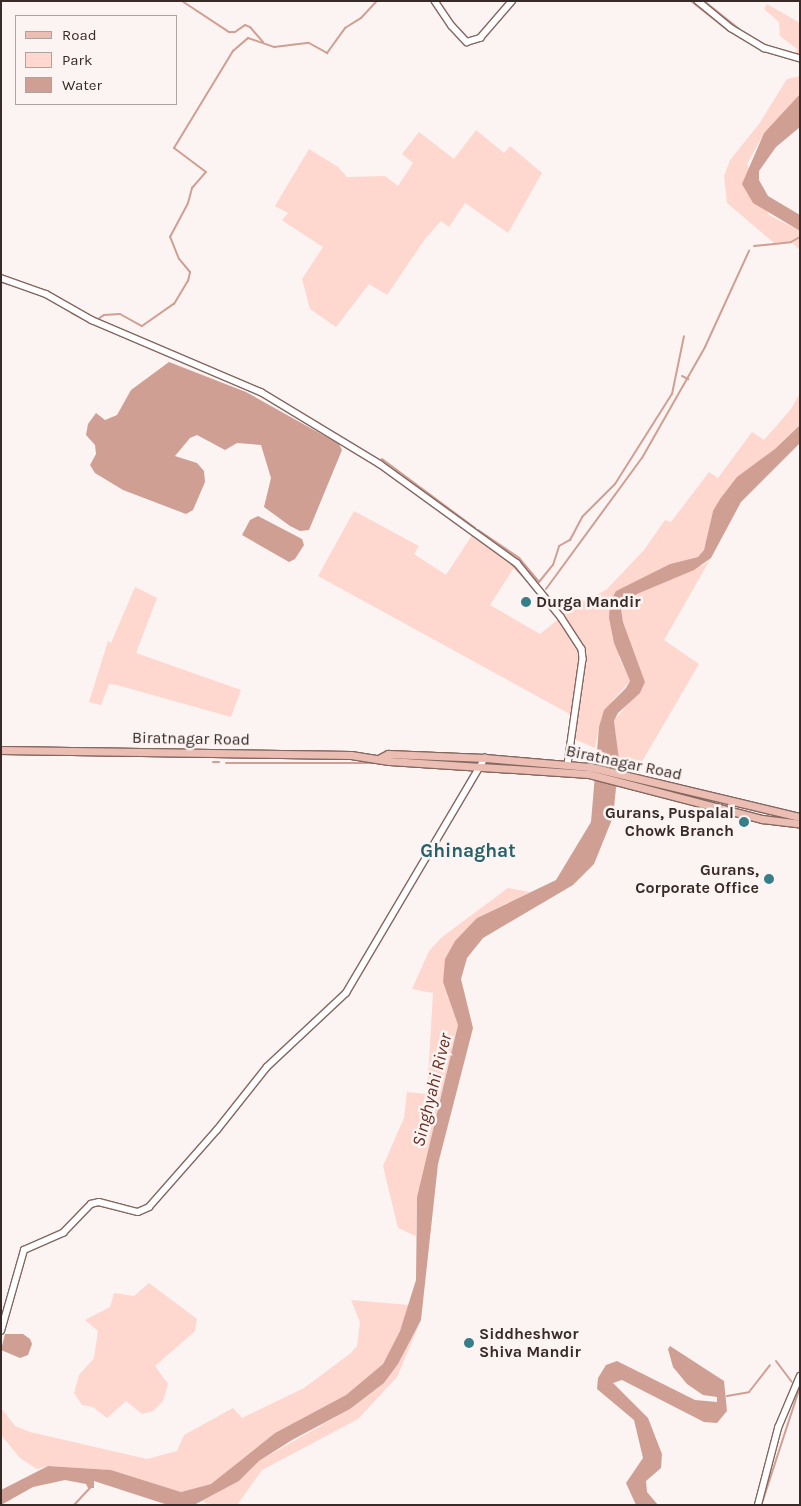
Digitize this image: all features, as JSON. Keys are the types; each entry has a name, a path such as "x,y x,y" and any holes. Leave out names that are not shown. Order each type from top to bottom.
{"main road":[{"name":"Biratnagar Road","path":"1,750 380,758 388,754 589,770"},
{"name":"Biratnagar Road","path":"483,761 568,764 800,818"},
{"name":"Biratnagar Road","path":"625,778 762,819 800,824"}],"street":[{"path":"435,1 452,26 468,42 480,38 512,1"},
{"path":"698,1 731,28 764,48 800,58"},
{"path":"1,278 46,294 92,320 261,392 380,464 517,564 561,617 582,649 583,659 568,764"},
{"path":"1,1331 24,1250 63,1233 91,1204 99,1202 138,1212 149,1207 217,1130 267,1067 346,993 483,761"},
{"path":"758,1505 778,1428 800,1376"}],"green space":[{"path":"767,4 800,23 800,58 794,57 797,49 780,36 779,22 764,9"},
{"path":"800,76 800,94 764,133 747,164 769,215 800,231 800,250 791,242 774,243 727,203 724,176 730,160 759,124 787,79"},
{"path":"476,130 504,153 510,146 542,173 508,233 465,203 449,227 441,221 425,239 387,295 369,284 336,327 310,309 302,279 323,247 282,220 288,213 275,206 309,149 338,167 347,177 385,176 398,186 413,163 402,154 419,132 454,159"},
{"path":"800,393 800,425 713,511 704,550 698,557 670,564 616,591 619,657 630,681 613,700 599,727 595,748 572,738 575,717 318,576 354,511 419,546 414,554 446,575 474,532 517,563 490,605 540,634 561,617 577,596 584,601 606,590 644,550 665,520 671,522 709,472 718,478 752,432 764,440 791,409"},
{"path":"711,558 664,640 699,664 640,765 619,759 614,721 645,682 623,622 621,609 625,602 637,594 705,564"},
{"path":"135,587 157,598 136,653 241,690 231,717 109,684 101,705 89,702 108,641 111,643"},
{"path":"508,888 530,892 477,918 443,982 458,1025 417,1197 416,1236 398,1228 383,1166 404,1118 407,1092 427,1094 433,993 412,989 429,951 442,937"},
{"path":"149,1283 197,1319 195,1331 155,1366 168,1384 163,1401 153,1411 142,1414 126,1401 107,1418 93,1407 82,1405 74,1393 79,1375 94,1358 98,1331 85,1320 110,1307 114,1293 134,1296"},
{"path":"351,1300 409,1305 400,1331 383,1364 346,1395 275,1433 211,1484 181,1492 111,1470 48,1466 37,1469 20,1458 1,1435 1,1408 15,1426 30,1432 147,1459 177,1451 184,1435 233,1408 242,1418 304,1388 351,1353 357,1346 360,1322"},
{"path":"421,1320 397,1377 358,1419 262,1470 237,1505 209,1505 202,1501 239,1481 259,1461 350,1409 384,1383 398,1364"}],"water":[{"path":"800,94 800,127 776,147 759,171 759,180 768,196 800,215 800,231 753,203 742,184 764,133"},
{"path":"169,362 246,392 339,444 342,450 309,530 300,531 290,526 264,507 271,478 261,445 237,443 225,450 197,435 190,438 175,456 197,463 204,471 205,482 193,510 186,514 123,490 95,473 90,465 96,454 95,445 86,435 88,424 96,413 105,420 117,415 131,390"},
{"path":"800,425 800,443 741,502 711,558 694,570 637,594 625,602 621,609 623,622 645,682 640,693 618,713 614,721 619,759 613,817 594,864 573,885 483,938 467,958 461,979 473,1028 438,1164 421,1320 398,1364 384,1383 350,1409 292,1440 259,1461 239,1481 194,1505 168,1505 94,1481 94,1488 88,1488 86,1484 65,1480 33,1487 1,1505 1,1490 48,1466 111,1470 181,1492 211,1484 275,1433 346,1395 383,1364 400,1331 416,1280 417,1197 458,1025 443,982 445,959 455,941 477,918 556,880 591,822 599,727 604,710 626,688 630,681 614,643 609,618 610,602 616,591 670,564 698,557 704,550 713,511 737,477 775,449"},
{"path":"258,516 302,539 304,545 295,559 289,562 242,535 250,520"},
{"path":"5,1334 23,1334 30,1339 32,1344 28,1355 20,1358 1,1350"},
{"path":"670,1346 724,1381 727,1411 717,1423 704,1422 622,1380 613,1383 648,1418 662,1454 661,1468 646,1481 647,1492 658,1505 636,1505 626,1483 643,1458 634,1420 597,1389 598,1378 606,1365 617,1361 695,1400 717,1402 717,1397 703,1395 687,1384 673,1367 668,1349"}],"waterway":[{"path":"182,1 229,32 235,32 245,25 250,27 263,42"},
{"path":"98,319 104,315 120,314 142,326 174,304 188,281 190,272 179,259 170,237 188,203 192,188 206,172 174,148 233,51 248,38 274,47 309,43 327,53 345,28 361,18 377,1"},
{"path":"691,1 729,31 763,50"},
{"path":"704,1 739,29"},
{"path":"754,246 791,242 800,237"},
{"path":"546,589 642,458 705,347 749,251"},
{"path":"1,282 18,287"},
{"path":"41,295 51,300"},
{"path":"63,307 68,310"},
{"path":"72,313 92,323"},
{"path":"478,530 519,558 539,582 553,565 559,546 570,540 582,517 615,484 672,394 684,336"},
{"path":"682,376 688,379"},
{"path":"382,459 475,528"},
{"path":"424,499 497,552"},
{"path":"507,559 533,587"},
{"path":"213,762 219,762"},
{"path":"226,763 381,763"},
{"path":"586,777 594,779"},
{"path":"776,1361 792,1382"},
{"path":"727,1396 749,1392 770,1365"},
{"path":"762,1503 800,1387"},
{"path":"74,1505 91,1487"}],"place":[{"name":"Durga Mandir","path":"526,602"},
{"name":"Gurans, Puspalal Chowk Branch","path":"744,822"},
{"name":"Gurans, Corporate Office","path":"769,879"},
{"name":"Siddheshwor Shiva Mandir","path":"469,1343"}],"district":[{"name":"Ghinaghat","path":"468,852"}],"water label":[{"name":"Singhyahi River","path":"432,1090"}]}
